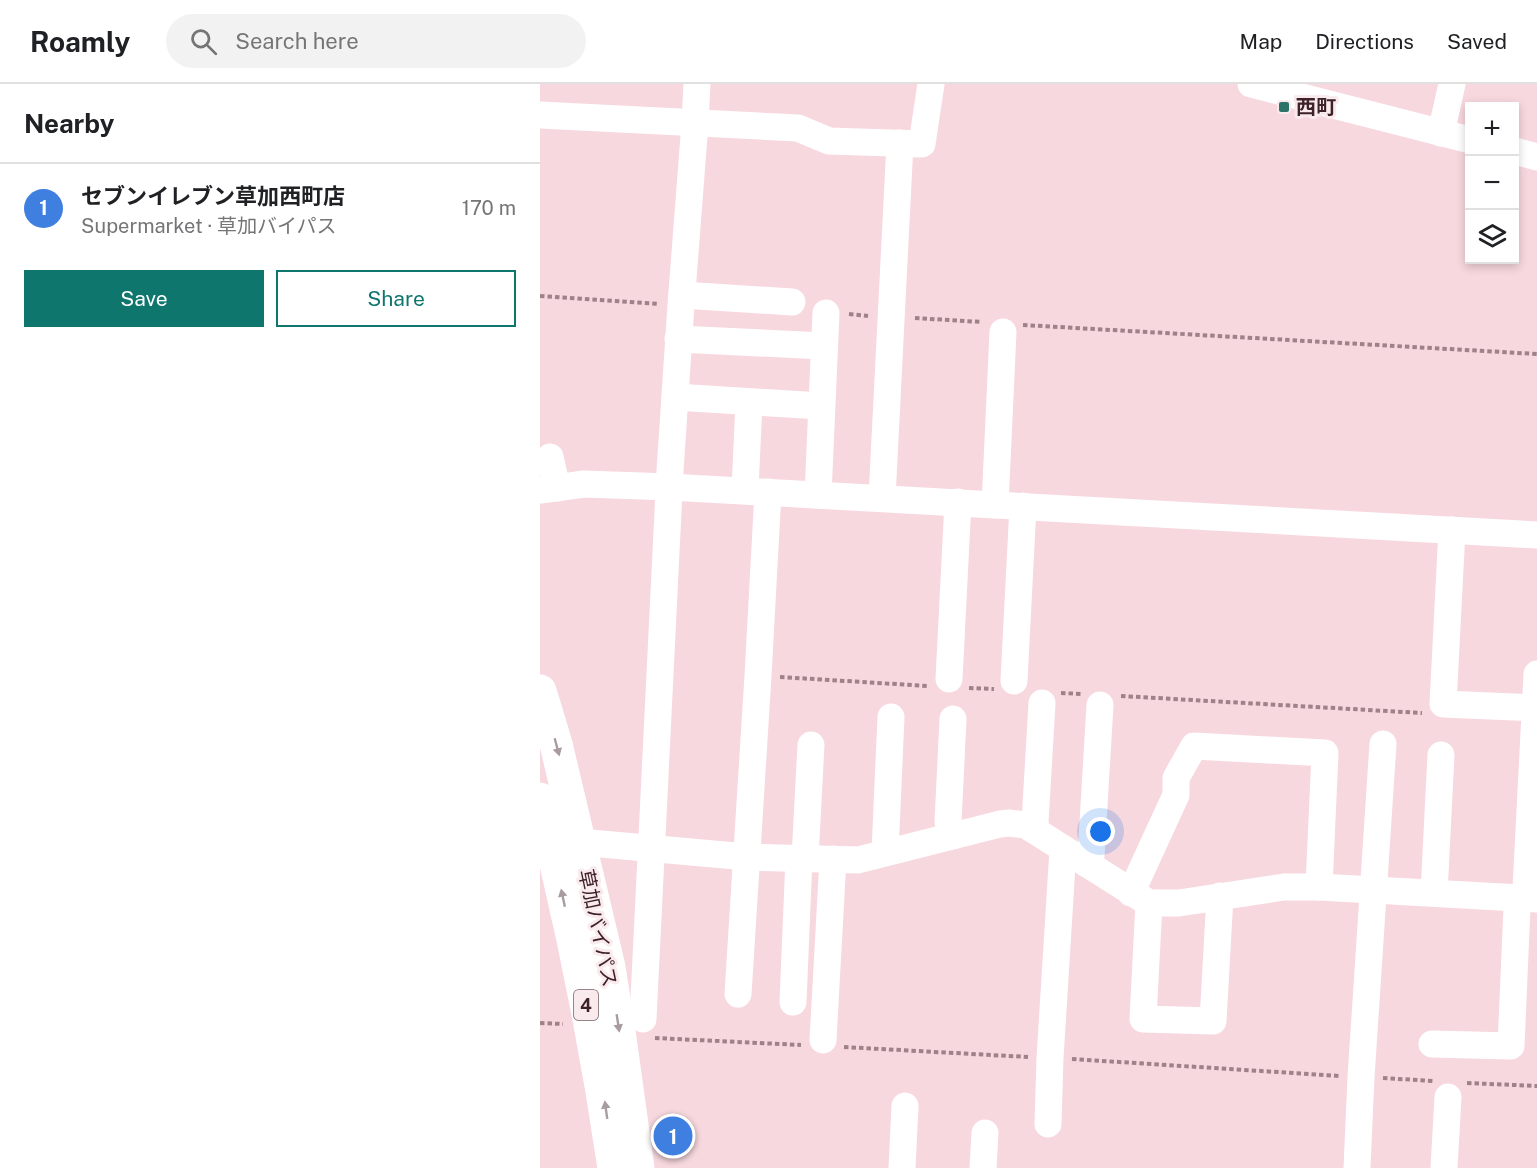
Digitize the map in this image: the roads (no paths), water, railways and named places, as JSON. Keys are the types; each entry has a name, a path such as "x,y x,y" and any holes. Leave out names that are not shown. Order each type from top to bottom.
{"highway":[{"name":"草加バイパス","path":"540,691 556,744 557,842 562,943 604,1097 614,1168"},
{"name":"草加バイパス","path":"540,799 609,967 638,1168"}],"street":[{"path":"643,1019 669,487 662,451 675,397 697,84"},
{"path":"540,115 798,128 829,141 922,144 931,84"},
{"path":"1251,84 1465,139"},
{"path":"1440,132 1452,84"},
{"path":"882,498 900,143"},
{"path":"1519,152 1537,157"},
{"path":"681,300 792,302"},
{"path":"818,495 826,313"},
{"path":"995,504 1004,326"},
{"path":"678,339 824,346"},
{"path":"675,397 821,406"},
{"path":"738,994 758,676 756,491 749,402"},
{"path":"550,457 549,489 584,484 756,491 1537,535"},
{"path":"949,684 958,502"},
{"path":"1006,685 1023,506"},
{"path":"1452,530 1443,704 1535,708"},
{"path":"1529,898 1526,889 1537,674"},
{"path":"1032,829 1035,824 1049,698"},
{"path":"1087,864 1091,856 1099,698"},
{"path":"885,852 891,717"},
{"path":"952,836 948,822 953,719"},
{"path":"1357,1168 1383,744"},
{"path":"793,1002 811,745"},
{"path":"1220,896 1213,1021 1143,1019 1140,898 1176,795 1176,778 1194,746 1325,753 1319,887"},
{"path":"1434,893 1441,755"},
{"path":"557,842 747,857 858,860 1009,823 1026,825 1140,898 1179,903 1284,887 1529,898"},
{"path":"1048,1124 1063,849"},
{"path":"822,1044 833,859"},
{"path":"1432,1044 1511,1046 1517,908 1529,898"},
{"path":"1444,1168 1453,1087"},
{"path":"902,1168 905,1106"},
{"path":"983,1168 985,1133"}],"place":[{"name":"西町","path":"1284,107"},
{"name":"セブンイレブン草加西町店","path":"673,1136"}]}
